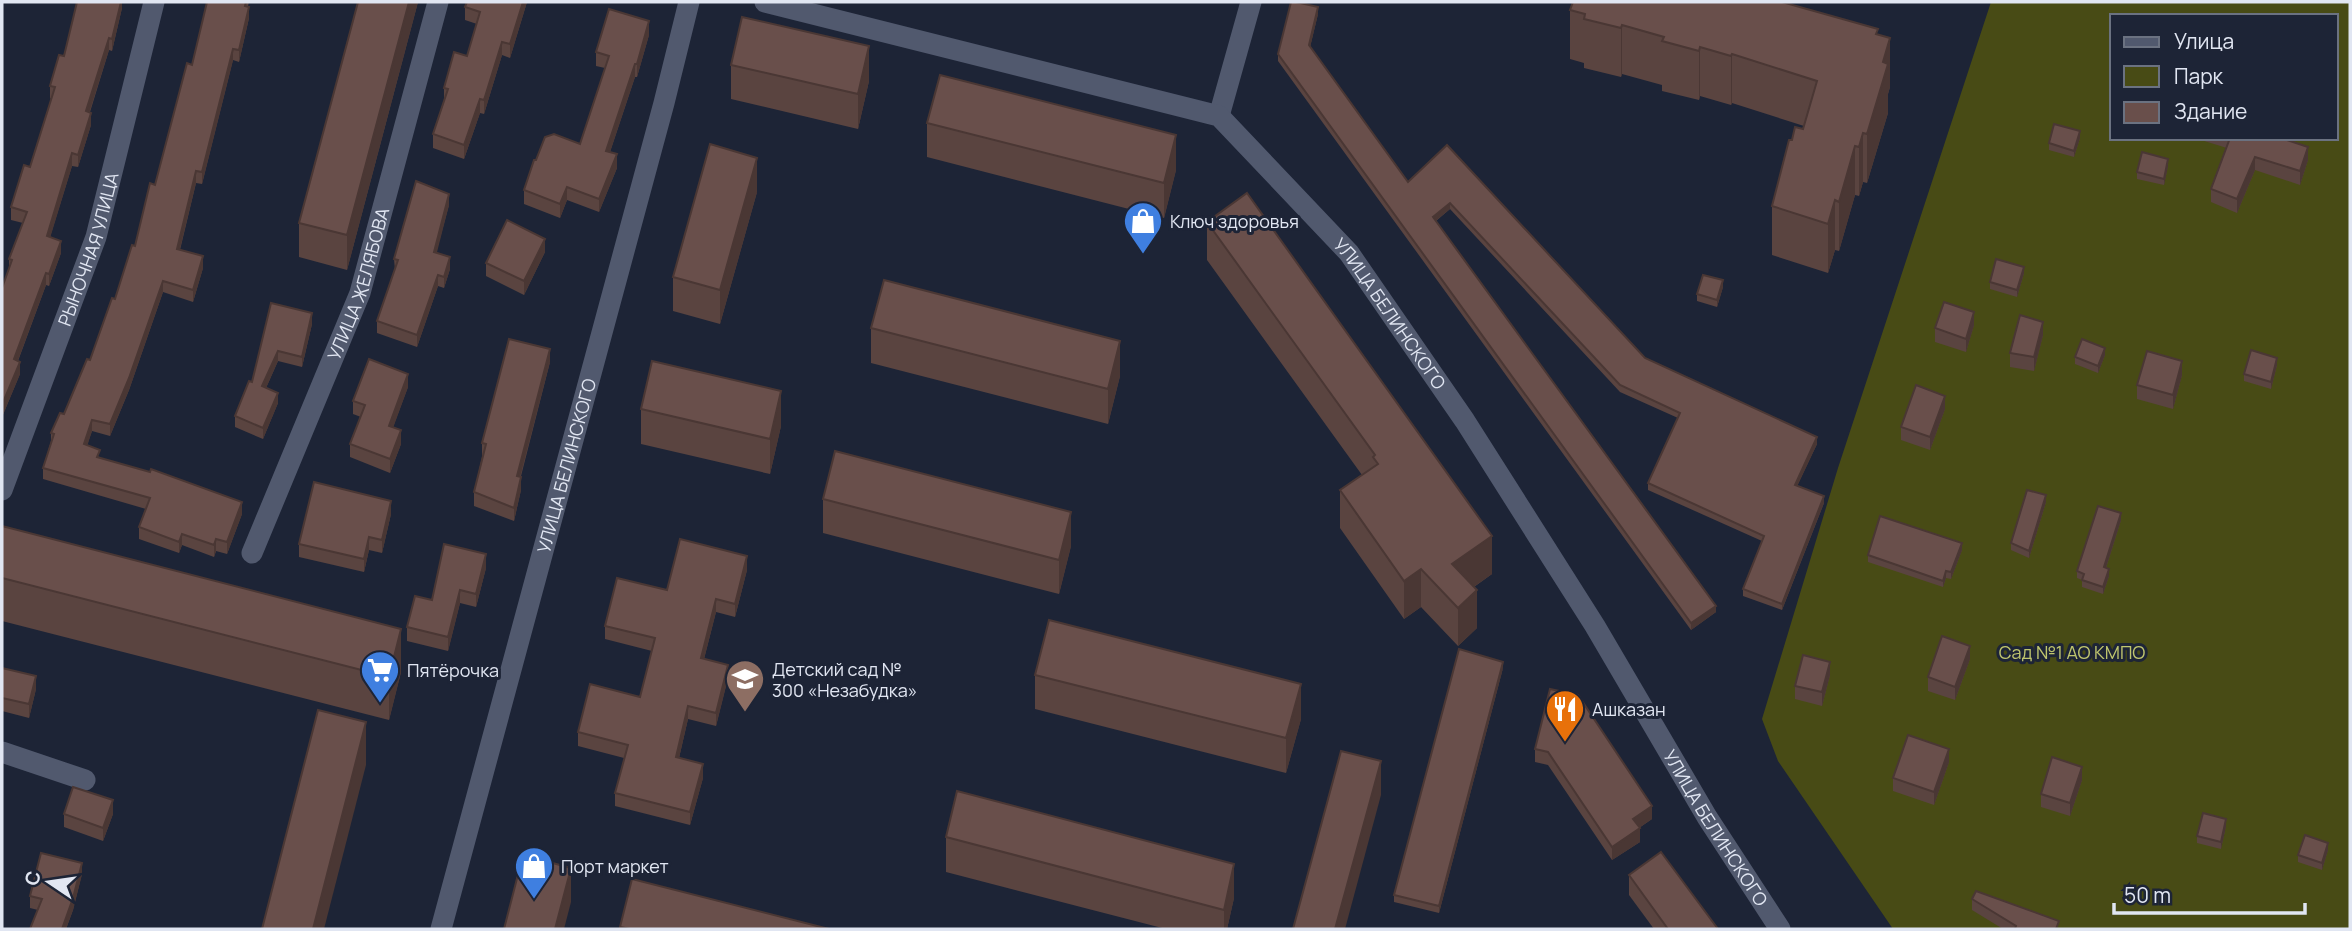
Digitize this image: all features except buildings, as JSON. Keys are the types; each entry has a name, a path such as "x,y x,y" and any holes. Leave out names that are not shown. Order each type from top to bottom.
{"street":[{"name":"РЫНОЧНАЯ УЛИЦА","path":"2,490 96,237 154,2"},
{"name":"УЛИЦА ЖЕЛЯБОВА","path":"252,554 360,293 438,2"},
{"name":"УЛИЦА БЕЛИНСКОГО","path":"441,929 689,2"},
{"path":"765,2 1219,116 1251,2"},
{"name":"УЛИЦА БЕЛИНСКОГО","path":"1219,116 1349,253 1465,421 1595,626 1707,817 1780,929"},
{"path":"2,752 85,780"}],"green space":[{"name":"Сад №1 АО КМПО","path":"1991,2 2350,2 2350,929 1893,929 1778,761 1762,719 1838,468"}],"place":[{"name":"Ключ здоровья","path":"1143,255"},
{"name":"Пятёрочка","path":"380,704"},
{"name":"Детский сад № 300 «Незабудка»","path":"745,713"},
{"name":"Ашказан","path":"1565,743"},
{"name":"Порт маркет","path":"534,900"}]}
